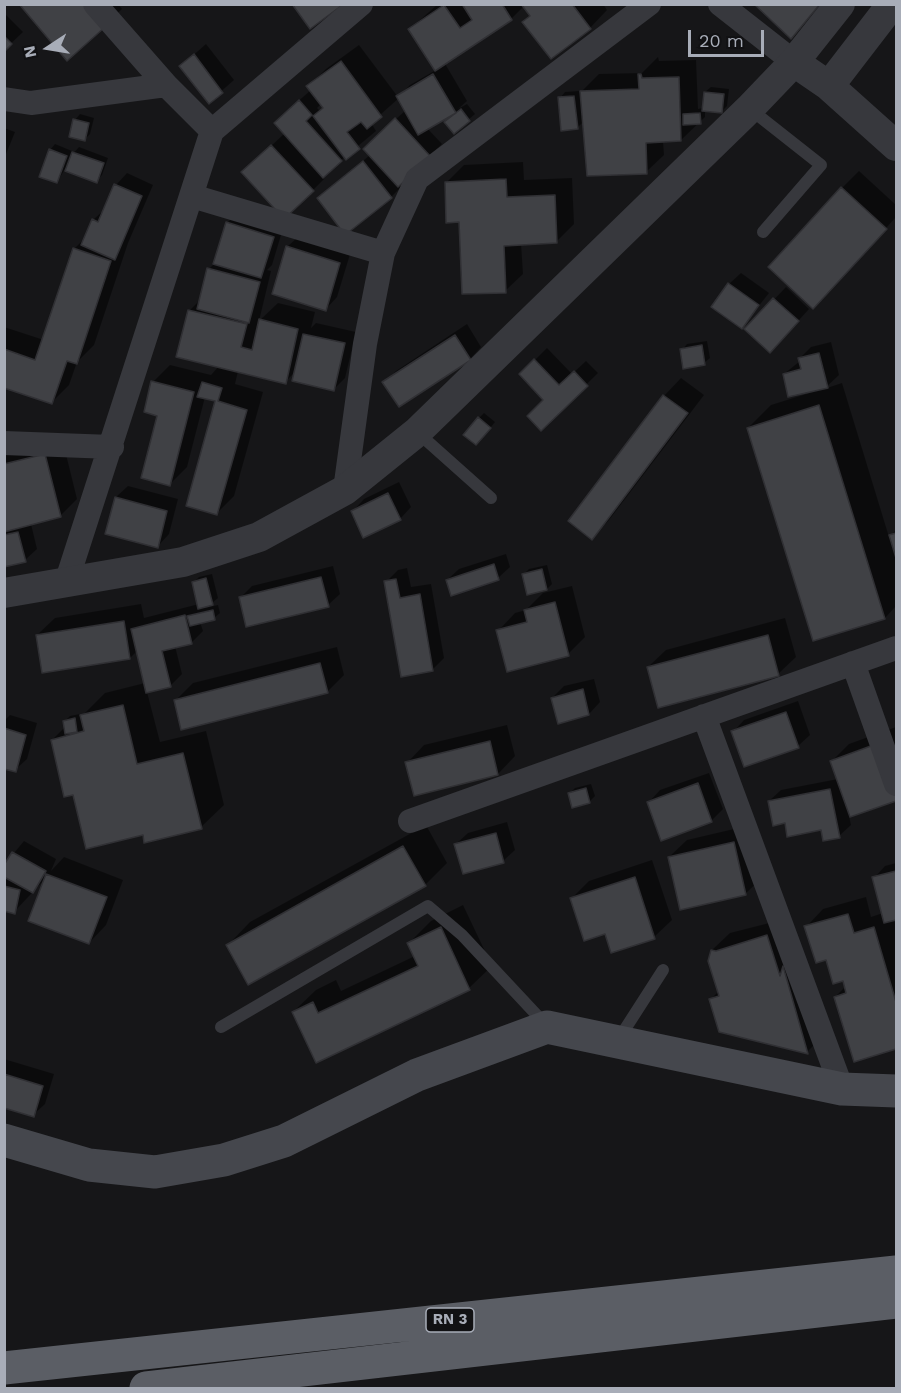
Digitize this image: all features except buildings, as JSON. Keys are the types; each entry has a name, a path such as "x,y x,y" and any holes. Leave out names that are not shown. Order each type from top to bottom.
{"highway":[{"name":"RN 3","path":"4,1368 897,1272"},
{"name":"RN 3","path":"146,1389 897,1302"}],"main road":[{"path":"4,1140 89,1165 155,1172 224,1160 284,1141 417,1075 548,1027 842,1089 897,1091"}],"street":[{"path":"95,4 166,85 212,131"},
{"path":"66,583 112,447 212,131 361,4"},
{"path":"345,490 365,344 383,253 417,178 648,4"},
{"path":"720,4 794,62 829,86 897,146"},
{"path":"4,593 183,562 259,537 345,490 417,432 749,109 794,62 840,4"},
{"path":"829,86 892,4"},
{"path":"4,99 31,103 166,85"},
{"path":"192,196 383,253"},
{"path":"4,443 112,447"},
{"path":"410,821 897,648"},
{"path":"853,663 897,784"},
{"path":"704,716 842,1089"}],"lane":[{"path":"749,109 821,165 763,232"},
{"path":"417,432 492,498"},
{"path":"221,1027 428,906 462,935 548,1027"},
{"path":"617,1041 663,970"}]}
